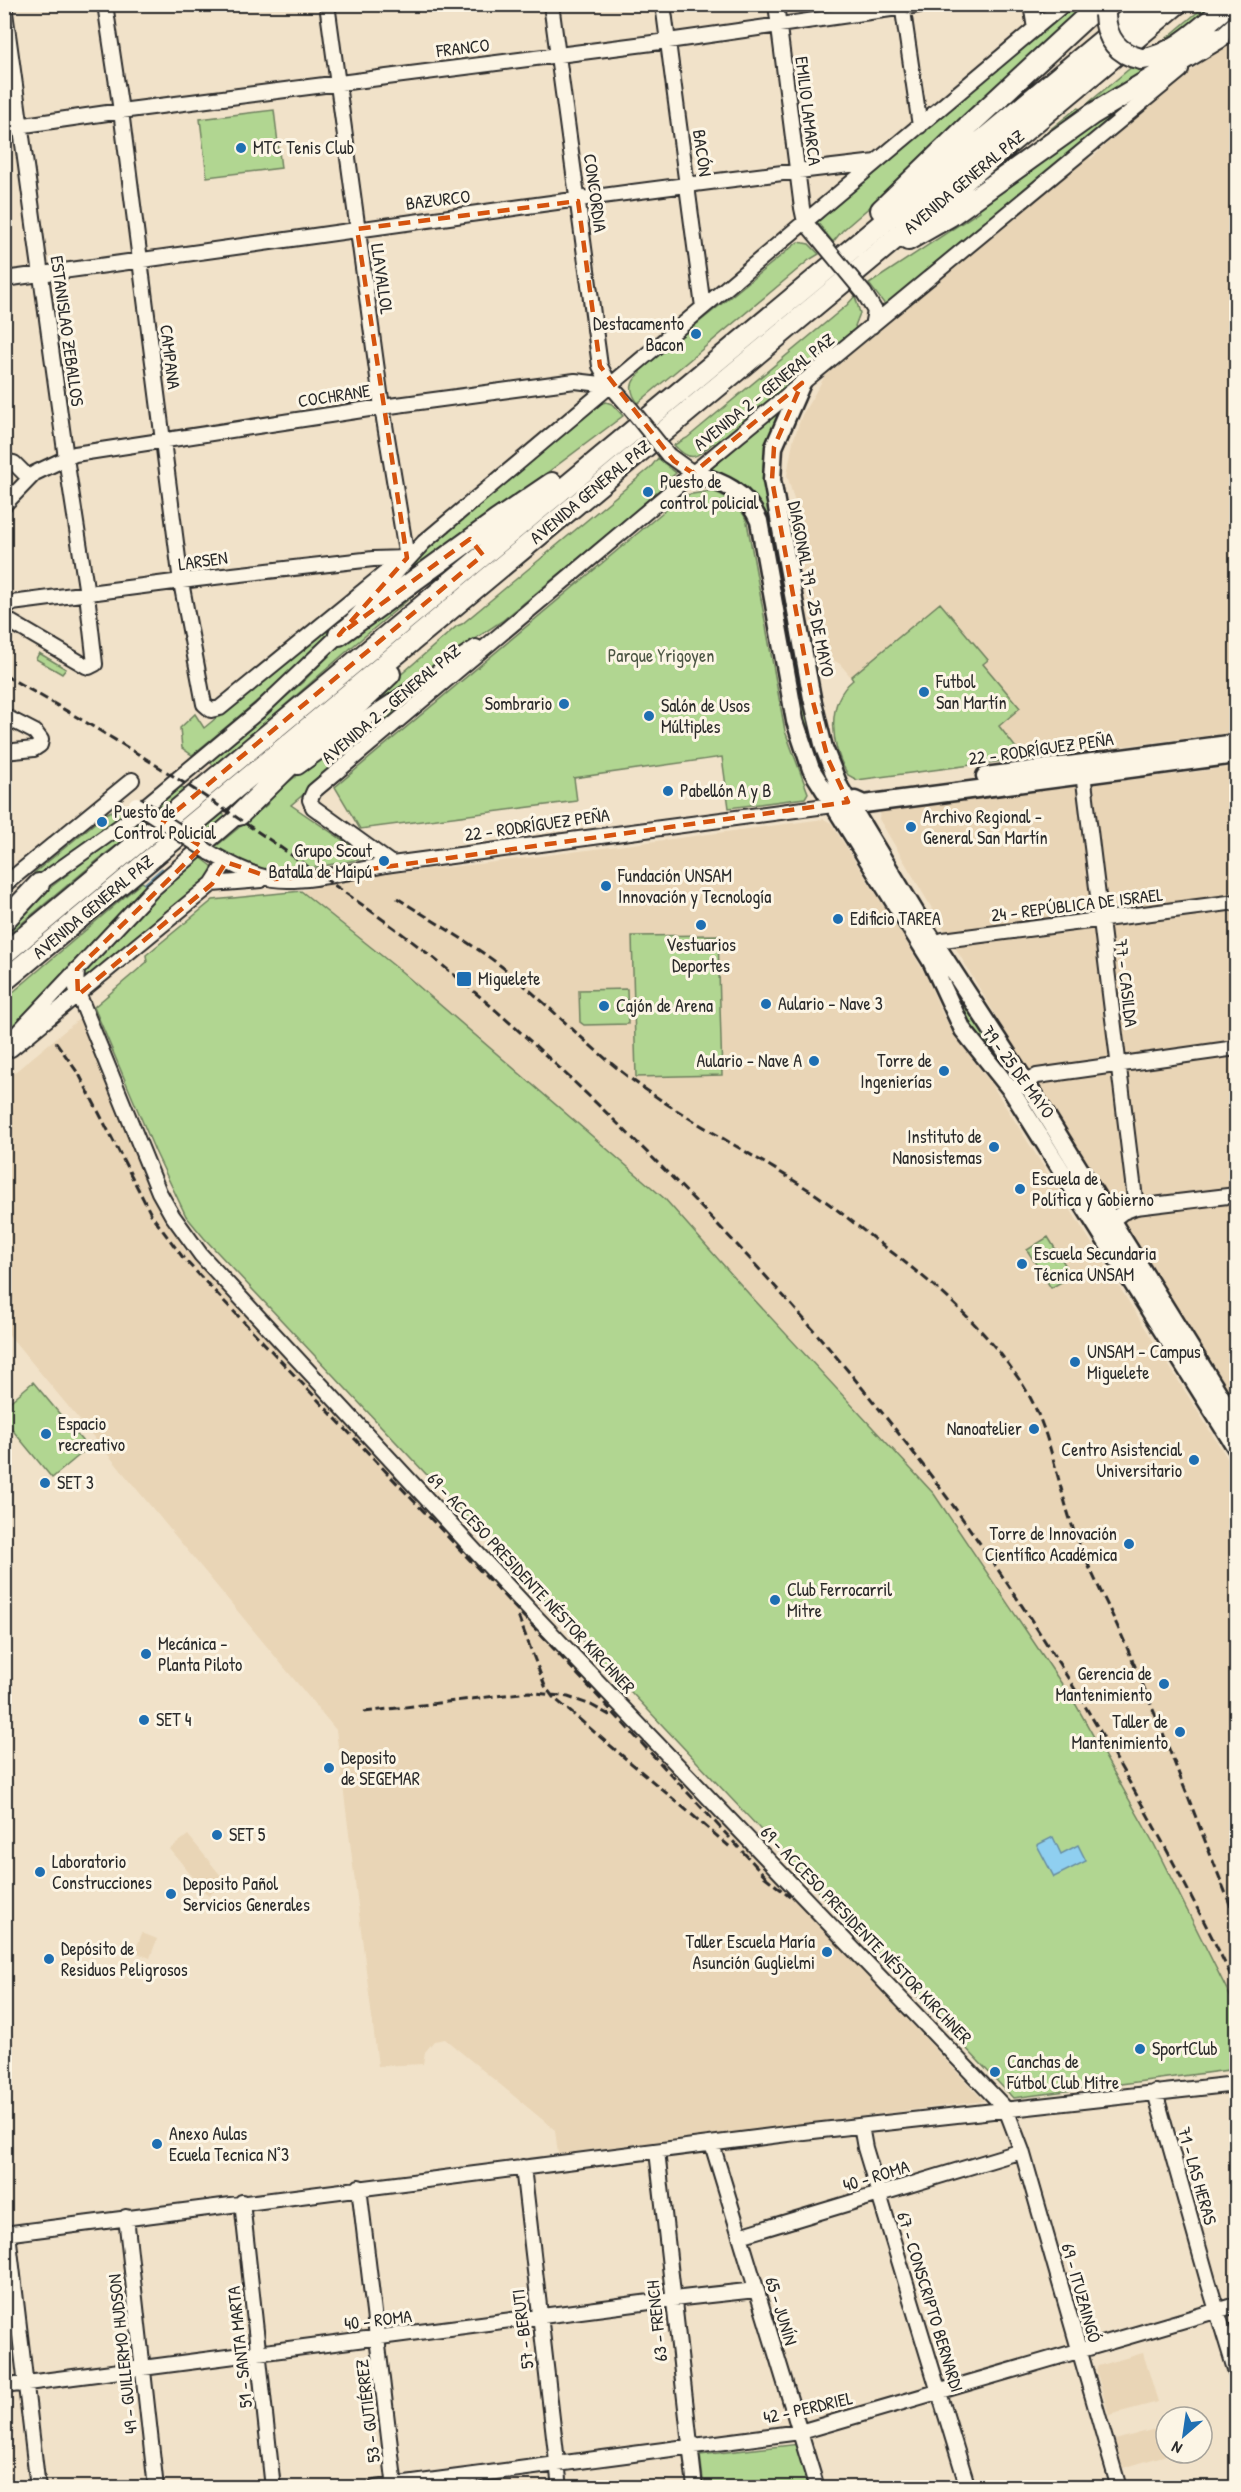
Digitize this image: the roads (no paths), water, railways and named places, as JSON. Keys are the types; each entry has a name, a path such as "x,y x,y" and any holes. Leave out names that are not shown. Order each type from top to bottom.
{"highway":[{"path":"1094,48 1132,4"},
{"name":"AVENIDA GENERAL PAZ","path":"4,954 1146,4"},
{"name":"AVENIDA GENERAL PAZ","path":"4,981 1177,4"},
{"path":"1104,8 1105,26 1114,45 1122,52 1141,59 1159,56 1175,47 1229,4"},
{"path":"832,265 892,199 1104,8"},
{"path":"864,265 950,216 1090,115 1219,38"},
{"path":"339,635 496,520 632,431"},
{"path":"239,815 304,751 376,688 467,595"},
{"path":"4,921 39,884"}],"main road":[{"name":"DIAGONAL 79 - 25 DE MAYO","path":"802,382 774,447 772,480 814,708 828,759 845,802"},
{"path":"693,473 728,485 746,498 753,508 759,521 801,744 811,769 845,802"},
{"name":"22 - RODRÍGUEZ PEÑA","path":"845,802 864,804 1236,743"},
{"name":"22 - RODRÍGUEZ PEÑA","path":"1083,769 1236,755"},
{"name":"79 - 25 DE MAYO","path":"845,802 929,946 1018,1086 1236,1448"},
{"name":"79 - 25 DE MAYO","path":"929,946 963,1030 1018,1086 1111,1221 1236,1421"}],"street":[{"name":"CAMPANA","path":"105,4 121,111 181,582 202,700 211,710 220,708 389,567 407,558"},
{"name":"LLAVALLOL","path":"327,4 382,407 407,558"},
{"name":"CONCORDIA","path":"551,4 600,366 610,385 668,455 693,473"},
{"name":"BACÓN","path":"663,4 703,307"},
{"name":"EMILIO LAMARCA","path":"776,4 805,222"},
{"name":"FRANCO","path":"4,128 338,82 668,41 926,4"},
{"path":"1031,4 1035,29"},
{"path":"4,906 94,848 158,797 260,710 339,635 407,558 1064,4"},
{"name":"ESTANISLAO ZEBALLOS","path":"4,5 66,458 87,594 96,661 93,667 86,666 4,618"},
{"path":"902,6 920,126"},
{"name":"AVENIDA 2 - GENERAL PAZ","path":"392,864 317,811 310,800 314,791 1236,22"},
{"name":"BAZURCO","path":"4,279 688,184 877,162"},
{"path":"805,222 864,293 875,311 872,326"},
{"name":"COCHRANE","path":"4,505 29,478 75,454 382,407 575,381 610,385"},
{"path":"4,461 14,463 29,478"},
{"name":"LARSEN","path":"4,604 373,559 407,558"},
{"name":"AVENIDA GENERAL PAZ","path":"4,1047 153,889 239,815 300,765 361,722 504,631"},
{"path":"4,716 40,736 40,745 34,748 4,752"},
{"name":"77 - CASILDA","path":"1083,769 1136,1207"},
{"path":"5,884 132,780"},
{"name":"22 - RODRÍGUEZ PEÑA","path":"106,802 121,798 136,804 226,862 252,874 275,879 321,876 392,864 845,802"},
{"path":"4,1054 212,884 226,862"},
{"path":"212,884 275,879"},
{"name":"24 - REPÚBLICA DE ISRAEL","path":"929,946 943,940 1236,902"},
{"path":"77,969 75,982 78,994"},
{"name":"69 - ACCESO PRESIDENTE NÉSTOR KIRCHNER","path":"78,994 94,1030 94,1037"},
{"name":"69 - ACCESO PRESIDENTE NÉSTOR KIRCHNER","path":"60,1010 70,1009 78,1013 94,1037 159,1192 201,1255 529,1609 1006,2109"},
{"path":"1018,1086 1037,1076 1236,1048"},
{"path":"1111,1221 1123,1212 1136,1207 1236,1195"},
{"path":"38,2487 6,2234 523,2167 1236,2084"},
{"name":"71 - LAS HERAS","path":"1155,2092 1236,2373"},
{"name":"69 - ITUZAINGÓ","path":"1006,2109 1022,2151 1119,2487"},
{"name":"67 - CONSCRIPTO BERNARDI","path":"861,2126 865,2148 968,2487"},
{"name":"65 - JUNÍN","path":"712,2144 817,2487"},
{"name":"63 - FRENCH","path":"657,2151 694,2487"},
{"name":"40 - ROMA","path":"740,2236 1022,2151"},
{"name":"57 - BERUTI","path":"523,2167 560,2487"},
{"name":"53 - GUTIÉRREZ","path":"359,2187 395,2486"},
{"name":"51 - SANTA MARTA","path":"242,2202 273,2487"},
{"name":"49 - GUILLERMO HUDSON","path":"126,2217 156,2487"},
{"name":"40 - ROMA","path":"4,2386 756,2290"},
{"name":"42 - PERDRIEL","path":"375,2487 800,2432 1236,2305"}],"water":[{"path":"1053,1837 1061,1854 1078,1845 1086,1861 1054,1877 1037,1845"}],"waterway":[{"path":"145,884 162,869"}],"railway":[{"path":"4,675 82,720 196,791 270,840 412,942 469,988 552,1061 737,1245 784,1296 873,1401 957,1511 996,1567 1107,1742 1174,1863 1236,1986"},
{"path":"397,898 463,939 501,966 605,1058 642,1087 829,1204 935,1287 971,1321 1005,1360 1021,1382 1040,1420 1079,1544 1145,1689 1236,1919"},
{"path":"56,1042 80,1076 152,1216 184,1259 526,1619 770,1881"},
{"path":"518,1616 545,1686 553,1697 730,1847"},
{"path":"364,1712 529,1692 568,1697 591,1705 613,1717"},
{"path":"764,1876 790,1897"}],"place":[{"name":"MTC Tenis Club","path":"241,148"},
{"name":"Destacamento Bacon","path":"696,334"},
{"name":"Puesto de control policial","path":"648,492"},
{"name":"Futbol San Martín","path":"924,692"},
{"name":"Sombrario","path":"564,704"},
{"name":"Salón de Usos Múltiples","path":"649,716"},
{"name":"Pabellón A y B","path":"668,791"},
{"name":"Puesto de Control Policial","path":"102,822"},
{"name":"Archivo Regional - General San Martín","path":"911,827"},
{"name":"Grupo Scout Batalla de Maipú","path":"384,861"},
{"name":"Fundación UNSAM Innovación y Tecnología","path":"606,886"},
{"name":"Edificio TAREA","path":"838,919"},
{"name":"Vestuarios Deportes","path":"701,925"},
{"name":"Miguelete","path":"464,979"},
{"name":"Aulario - Nave 3","path":"766,1004"},
{"name":"Cajón de Arena","path":"604,1006"},
{"name":"Aulario - Nave A","path":"814,1061"},
{"name":"Torre de Ingenierías","path":"944,1071"},
{"name":"Instituto de Nanosistemas","path":"994,1147"},
{"name":"Escuela de Política y Gobierno","path":"1020,1189"},
{"name":"Escuela Secundaria Técnica UNSAM","path":"1022,1264"},
{"name":"UNSAM - Campus Miguelete","path":"1075,1362"},
{"name":"Nanoatelier","path":"1034,1429"},
{"name":"Espacio recreativo","path":"46,1434"},
{"name":"Centro Asistencial Universitario","path":"1194,1460"},
{"name":"SET 3","path":"45,1483"},
{"name":"Torre de Innovación Científico Académica","path":"1129,1544"},
{"name":"Club Ferrocarril Mitre","path":"775,1600"},
{"name":"Mecánica - Planta Piloto","path":"146,1654"},
{"name":"Gerencia de Mantenimiento","path":"1164,1684"},
{"name":"SET 4","path":"144,1720"},
{"name":"Taller de Mantenimiento","path":"1180,1732"},
{"name":"Deposito de SEGEMAR","path":"329,1768"},
{"name":"SET 5","path":"217,1835"},
{"name":"Laboratorio Construcciones","path":"40,1872"},
{"name":"Deposito Pañol Servicios Generales","path":"171,1894"},
{"name":"Taller Escuela María Asunción Guglielmi","path":"827,1952"},
{"name":"Depósito de Residuos Peligrosos","path":"49,1959"},
{"name":"SportClub","path":"1140,2049"},
{"name":"Canchas de Fútbol Club Mitre","path":"995,2072"},
{"name":"Anexo Aulas Ecuela Tecnica N°3","path":"157,2144"}],"park label":[{"name":"Parque Yrigoyen","path":"661,656"}]}
